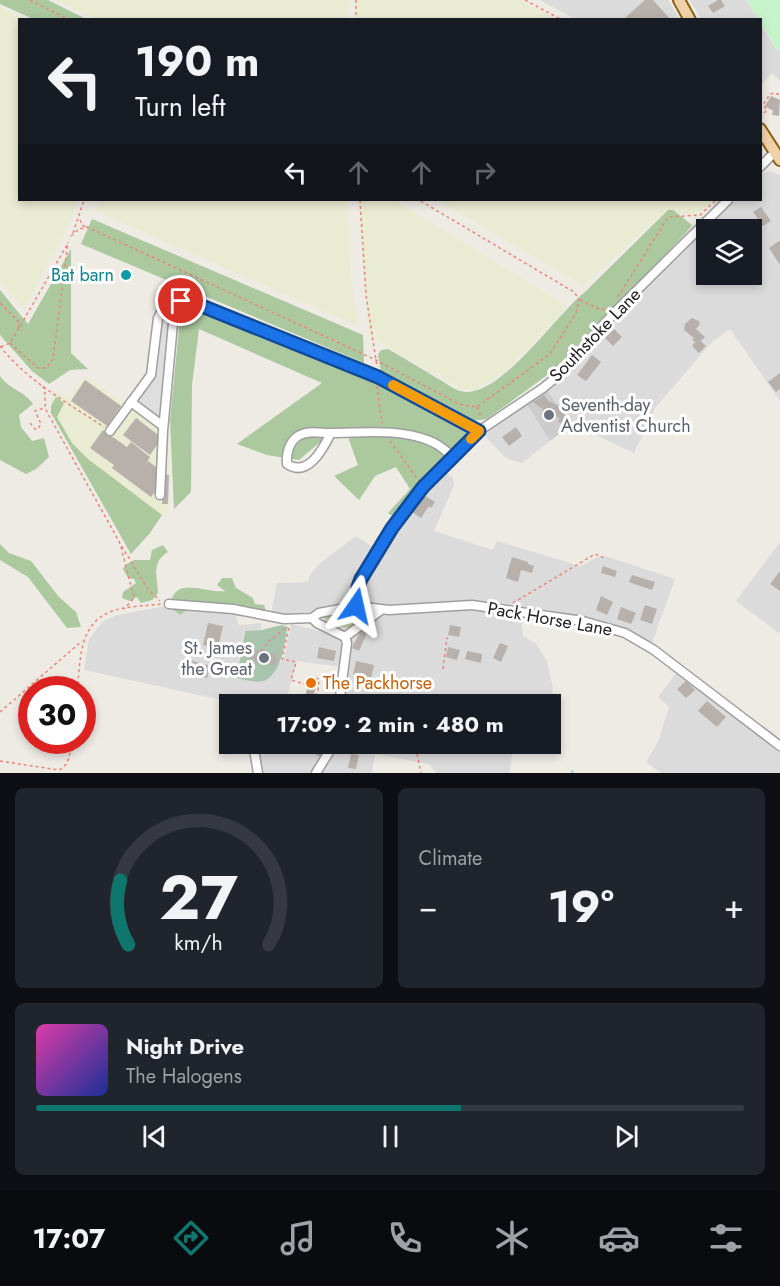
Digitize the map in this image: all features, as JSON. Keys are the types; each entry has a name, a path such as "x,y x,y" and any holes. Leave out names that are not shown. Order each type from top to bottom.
{"main road":[{"path":"679,0 689,18"},
{"path":"762,131 777,150"}],"street":[{"path":"762,165 777,150"},
{"name":"Southstoke Lane","path":"356,606 361,579 392,528 423,487 477,430 543,388 560,374 615,312 727,201"},
{"path":"110,431 151,375 158,318 164,307 187,300 378,377 477,430"},
{"path":"160,495 163,426 175,302"},
{"path":"131,402 163,426"},
{"path":"331,433 322,449 306,466 296,468 287,464 288,452 295,438 306,433 331,433 385,433 412,436 430,441 453,457"},
{"name":"Pack Horse Lane","path":"169,603 233,609 284,619 312,618 319,613 356,606 381,610 451,605 504,608 583,621 625,633 654,650 780,746"},
{"path":"345,637 381,610"},
{"path":"312,618 316,623 345,637 347,643 340,694"},
{"path":"255,754 258,773"},
{"path":"316,773 328,754"}],"path":[{"path":"30,0 66,18"},
{"path":"356,0 356,18"},
{"path":"525,0 558,18"},
{"path":"764,113 766,110 763,105 770,94 780,95"},
{"path":"84,201 68,242 19,329 10,343 0,346 14,362 43,386 110,431"},
{"path":"360,201 366,295 378,377 377,389 385,433 419,481"},
{"path":"420,201 574,292 579,299 601,310 610,309 602,317"},
{"path":"616,300 668,217 699,215 715,201"},
{"path":"79,217 82,225 376,360 459,404 477,406 550,354 576,314 579,299"},
{"path":"71,236 78,229 87,227"},
{"path":"10,343 39,368 46,368 53,359 68,242"},
{"path":"0,303 19,322 19,329"},
{"path":"542,378 563,359"},
{"path":"43,386 46,394 45,408 121,545 153,595 169,603"},
{"path":"477,406 483,419 477,430"},
{"path":"30,423 38,429 40,424 35,411 45,408"},
{"path":"121,545 134,597 124,610"},
{"path":"504,608 595,554 604,558"},
{"path":"79,676 83,641 88,629 97,619 111,611 169,603"},
{"path":"261,651 269,641 290,625 282,659 296,662 291,680 307,685 310,677 319,679 316,694"},
{"path":"443,669 447,636"},
{"path":"0,712 80,641 83,641"},
{"path":"65,773 68,754"},
{"path":"416,754 421,773"},
{"path":"0,761 59,770 65,767"}],"shaded area":[{"path":"540,0 668,0 679,18 573,18"},
{"path":"690,0 746,0 757,18 700,18"},
{"path":"762,26 777,50 780,48 780,81 772,73 762,84"},
{"path":"770,171 780,175 780,401 730,329 712,342 655,408 634,453 573,424 547,391 696,239 696,285 762,285 762,219 716,219 734,201 762,201 762,175"},
{"path":"160,326 171,328 162,423 137,403 155,377"},
{"name":"Seventh-day Adventist Church","path":"547,391 573,424 550,441 527,405"},
{"path":"527,405 550,441 522,463 506,458 483,434"},
{"path":"444,471 453,478 454,485 434,531 493,550 497,541 580,566 602,555 675,579 652,643 633,632 595,618 520,608 523,636 536,644 547,661 553,689 552,694 344,694 349,646 356,630 385,613 362,600 361,589 392,531 415,500"},
{"path":"356,536 376,549 355,584 351,599 321,610 285,615 271,613 277,583 308,582 310,575 318,565"},
{"path":"780,542 780,634 736,601"},
{"path":"171,605 236,613 238,625 261,623 262,629 244,631 238,678 253,682 266,680 284,658 291,624 340,636 343,641 340,667 297,661 288,694 219,694 219,699 84,670 89,639 103,621 117,615"},
{"path":"677,672 780,752 780,773 661,773 646,762 658,742 669,707 658,697"},
{"path":"257,754 326,754 314,773 261,773"},
{"path":"332,754 375,754 372,773 321,773"},
{"path":"375,754 512,754 510,773 437,773 428,764"}],"green space":[{"path":"0,0 48,0 84,18 31,18 0,4"},
{"path":"56,0 349,0 348,18 93,18"},
{"path":"356,0 520,0 555,18 356,18"},
{"path":"747,0 780,0 780,48 778,51 762,25 762,18 757,18"},
{"path":"0,7 24,18 18,18 18,201 78,201 69,225 24,310 0,282"},
{"path":"98,201 347,201 352,287 359,327 95,211"},
{"path":"358,201 397,201 567,306 543,334 503,373 475,390 461,389 369,336"},
{"path":"439,201 713,201 699,213 692,215 663,213 583,286"},
{"path":"668,210 673,210 692,225 685,234 554,370 487,419 463,420 382,377 378,355 381,350 388,349 460,391 475,391 491,383 526,354 573,302"},
{"path":"92,219 363,335 364,363 81,244"},
{"path":"71,249 71,353 88,369 70,370 49,384 32,371 0,335 0,290 28,324"},
{"path":"190,306 380,382 470,432 418,487 395,518 388,513 410,489 396,467 375,476 359,500 334,476 358,465 348,437 325,438 299,460 267,455 237,444 322,383 199,329 192,385 191,492 174,509 170,420 181,308"},
{"path":"0,376 33,404 19,415 21,427 32,441 44,438 49,457 36,469 26,474 0,460"},
{"path":"85,376 169,433 169,513 162,515 88,459 72,443 51,406 54,390 69,398"},
{"path":"56,397 64,403 57,417 72,443 88,459 162,515 150,533 131,554 51,413 51,406"},
{"path":"0,544 9,553 31,561 59,597 76,612 81,627 67,628 28,577 0,560"},
{"path":"163,545 168,552 162,556 157,566 158,593 152,600 141,603 137,597 130,601 122,598 123,592 136,583 134,579 128,578 123,569 125,565 134,560 150,560 152,550"},
{"path":"222,578 232,578 236,588 253,598 255,604 264,605 266,611 261,615 250,617 239,612 191,607 180,615 172,609 176,606 171,601 180,589 225,591 217,585"},
{"path":"372,614 349,628 327,623 327,620 320,617"},
{"path":"281,625 288,627 282,656 272,676 259,682 237,678 245,631 262,630"}],"building":[{"path":"645,0 653,0 669,18 627,18"},
{"path":"721,0 725,6 713,13 708,6"},
{"path":"771,96 780,100 779,116 772,115 773,111 765,106"},
{"path":"761,207 771,221 763,226 762,219 758,219 753,212"},
{"path":"780,242 780,265 769,248"},
{"path":"692,318 699,321 700,324 696,329 705,337 701,341 706,346 699,353 692,346 695,342 692,340 694,338 684,330 685,324"},
{"path":"614,329 622,337 613,346 605,338"},
{"path":"592,355 601,362 586,381 577,375"},
{"path":"780,373 780,389 776,392 768,382"},
{"path":"85,380 121,406 107,426 71,401"},
{"path":"544,395 549,402 557,405 572,424 564,429 563,424 558,422 560,418 542,411 543,409 533,402"},
{"path":"136,418 162,438 150,455 123,435"},
{"path":"516,427 522,436 509,446 502,437"},
{"path":"103,430 127,447 131,442 150,457 144,467 148,461 160,470 160,478 155,486 158,488 151,497 112,468 114,465 90,448"},
{"path":"163,474 169,475 168,504 162,504"},
{"path":"424,495 435,502 431,508 429,506 421,518 409,510 415,500 420,502"},
{"path":"512,557 534,566 532,573 521,570 518,582 506,578"},
{"path":"603,566 617,571 615,577 601,573"},
{"path":"780,571 780,591 770,584"},
{"path":"632,575 655,582 652,590 629,582"},
{"path":"601,596 613,602 607,615 596,610"},
{"path":"645,605 657,609 652,624 640,620"},
{"path":"621,607 636,613 631,624 617,619"},
{"path":"208,623 223,626 218,648 203,645"},
{"path":"450,625 461,627 459,637 448,635"},
{"path":"361,630 367,633 359,651 352,648"},
{"path":"500,643 508,646 501,662 493,658"},
{"path":"319,647 336,651 334,661 317,658"},
{"path":"448,647 460,650 457,660 446,657"},
{"name":"St. James the Great","path":"253,649 278,655 275,666 250,660"},
{"path":"467,651 482,654 481,663 465,659"},
{"path":"185,659 211,666 207,678 182,671"},
{"path":"356,661 374,665 369,687 359,685 360,676 353,675"},
{"path":"310,678 317,680 314,694 306,694"},
{"path":"686,681 695,690 686,698 677,689"},
{"path":"707,701 726,717 717,727 698,711"},
{"path":"351,754 359,755 356,769 348,768"}],"slow traffic":[{"path":"393,385 479,431 471,439"}],"place":[{"name":"Bat barn","path":"126,275"},
{"name":"Seventh-day Adventist Church","path":"549,415"},
{"name":"St. James the Great","path":"264,658"},
{"name":"The Packhorse","path":"311,683"}],"route":[{"path":"181,301 187,300 378,377 479,431 423,487 392,528 361,579 356,606"}]}
